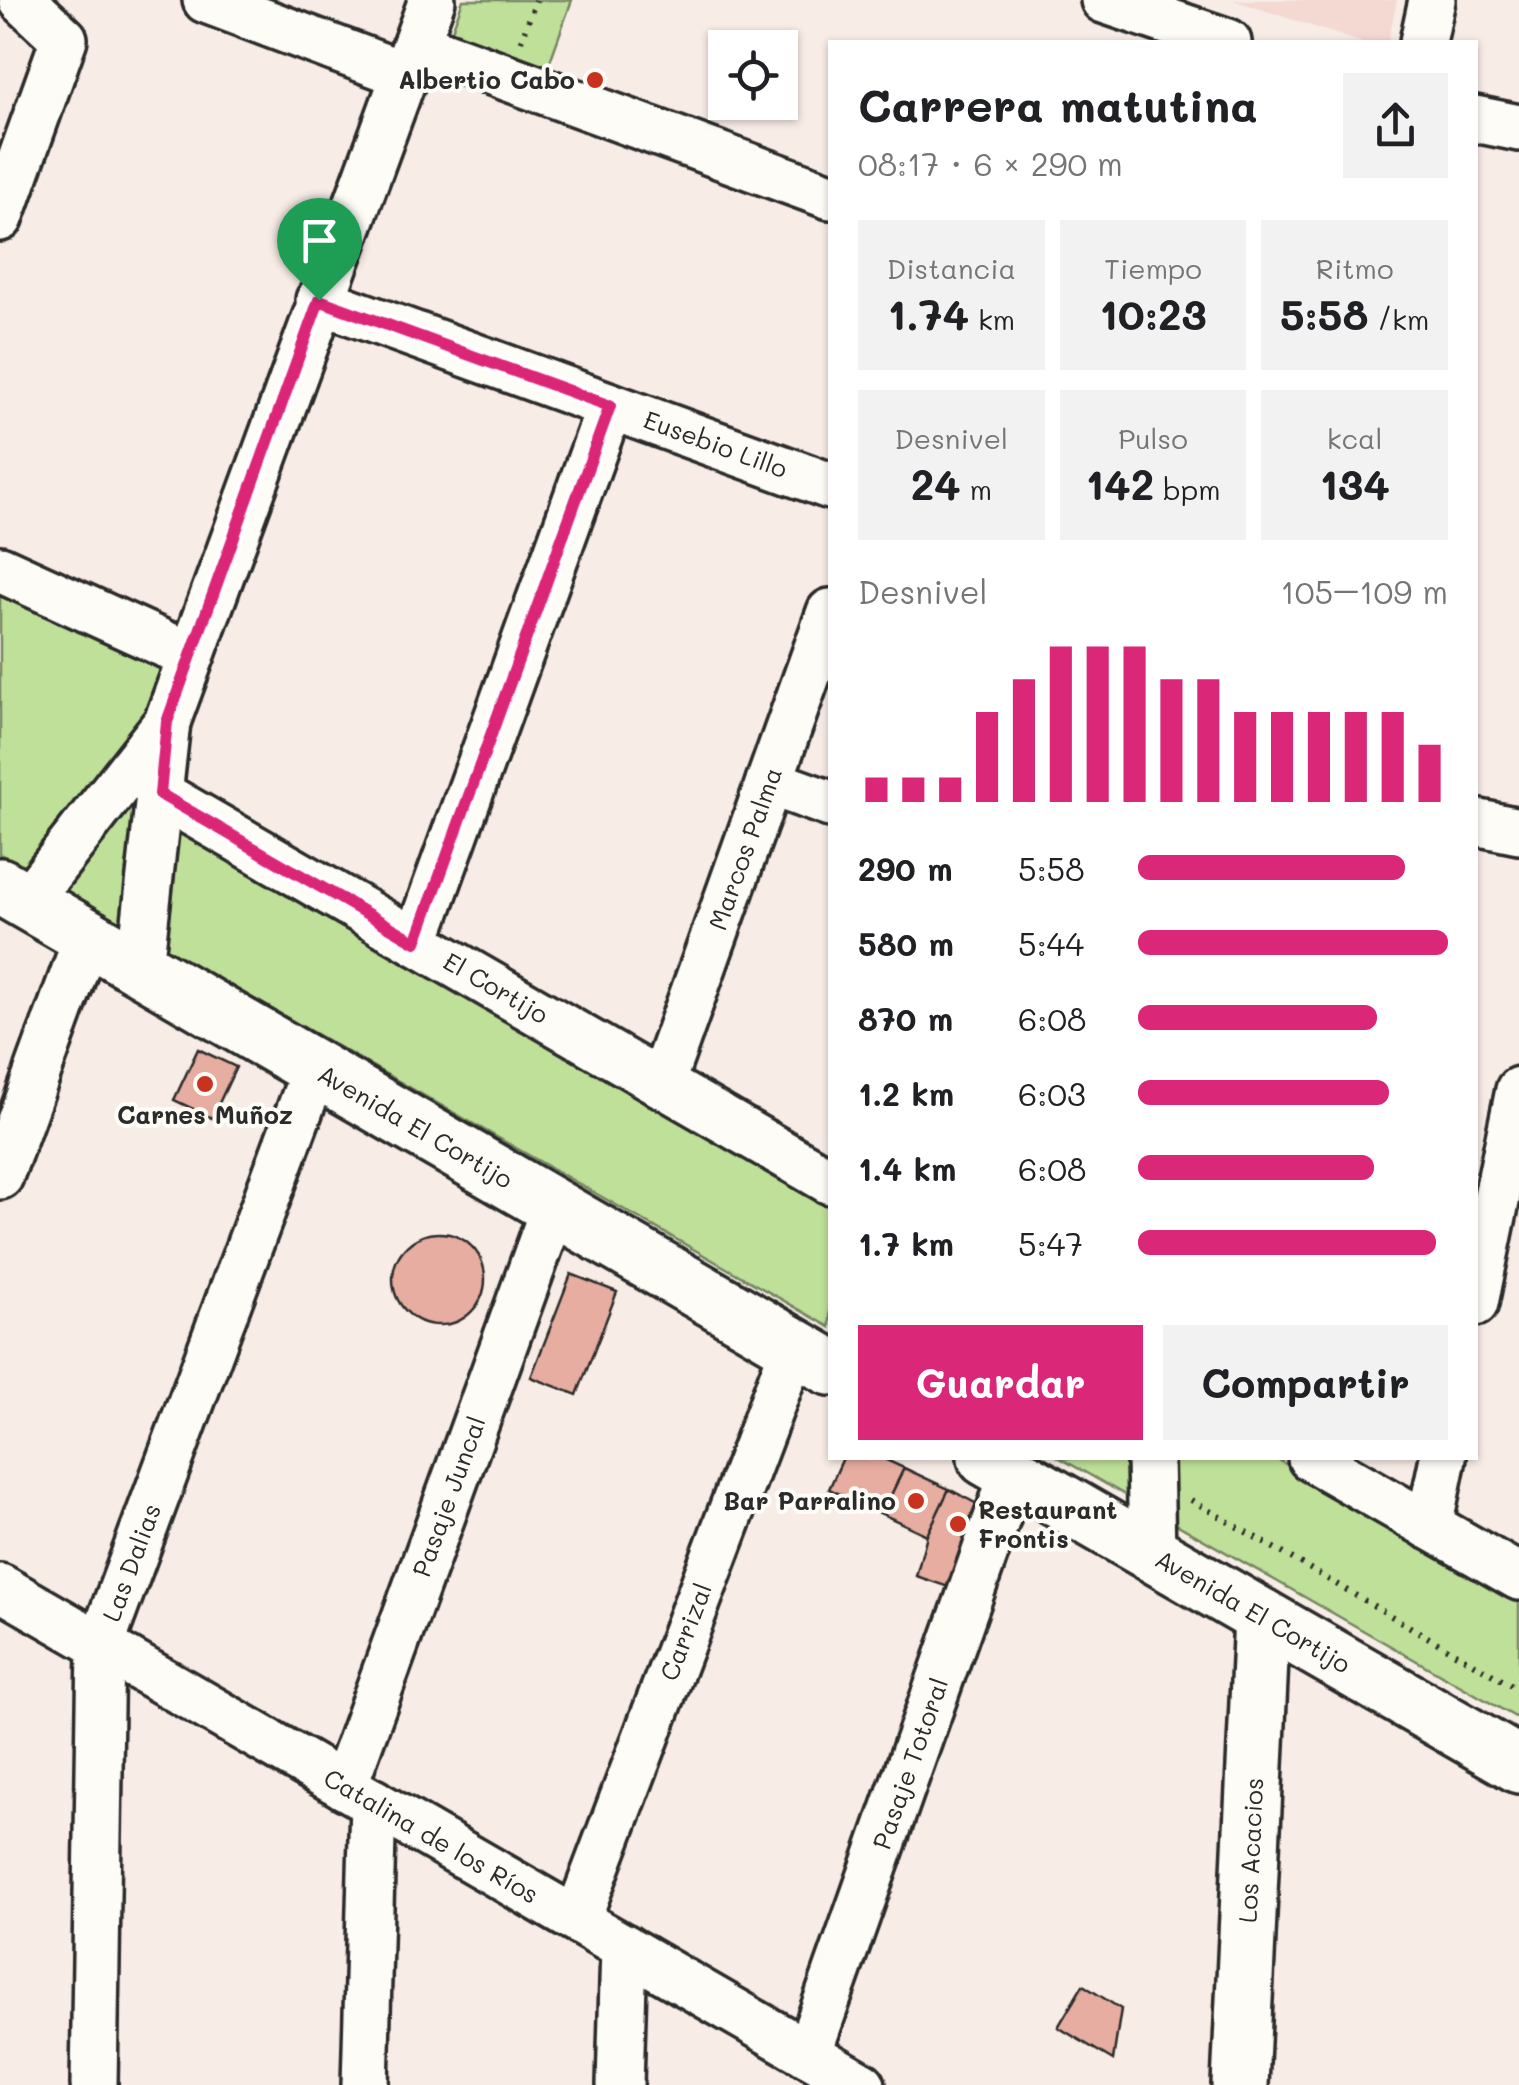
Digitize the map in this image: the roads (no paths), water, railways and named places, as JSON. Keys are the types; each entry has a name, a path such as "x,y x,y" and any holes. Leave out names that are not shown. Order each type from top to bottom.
{"street":[{"path":"0,218 64,39 22,0"},
{"path":"206,0 410,60 828,195"},
{"path":"140,968 167,722 432,0"},
{"path":"1104,0 1222,40"},
{"path":"1423,40 1432,0"},
{"path":"1478,120 1519,128"},
{"name":"Eusebio Lillo","path":"319,300 828,485"},
{"path":"416,942 610,406"},
{"path":"0,569 191,656"},
{"name":"Marcos Palma","path":"661,1084 828,618"},
{"path":"13,894 167,722"},
{"path":"770,782 828,803"},
{"name":"El Cortijo","path":"160,794 828,1180"},
{"path":"1478,823 1519,831"},
{"name":"Avenida El Cortijo","path":"13,894 812,1356"},
{"path":"0,1176 87,937"},
{"name":"Las Dalias","path":"94,2085 101,1645 315,1069"},
{"path":"1478,1288 1519,1090"},
{"name":"Pasaje Juncal","path":"365,2085 359,1794 554,1207"},
{"name":"Carrizal","path":"576,1920 812,1356"},
{"path":"1314,1460 1519,1578"},
{"path":"1429,1526 1443,1460"},
{"name":"Avenida El Cortijo","path":"1000,1465 1519,1765"},
{"name":"Pasaje Totoral","path":"808,2054 1000,1465"},
{"path":"1150,1467 1152,1553"},
{"name":"Catalina de los Ríos","path":"0,1587 862,2085"},
{"name":"Los Acacios","path":"1240,2085 1262,1617"},
{"path":"620,2085 624,1947"}],"place":[{"name":"Albertio Cabo","path":"595,80"},
{"name":"Carnes Muñoz","path":"205,1084"},
{"name":"Bar Parralino","path":"916,1501"},
{"name":"Restaurant Frontis","path":"958,1524"}]}
